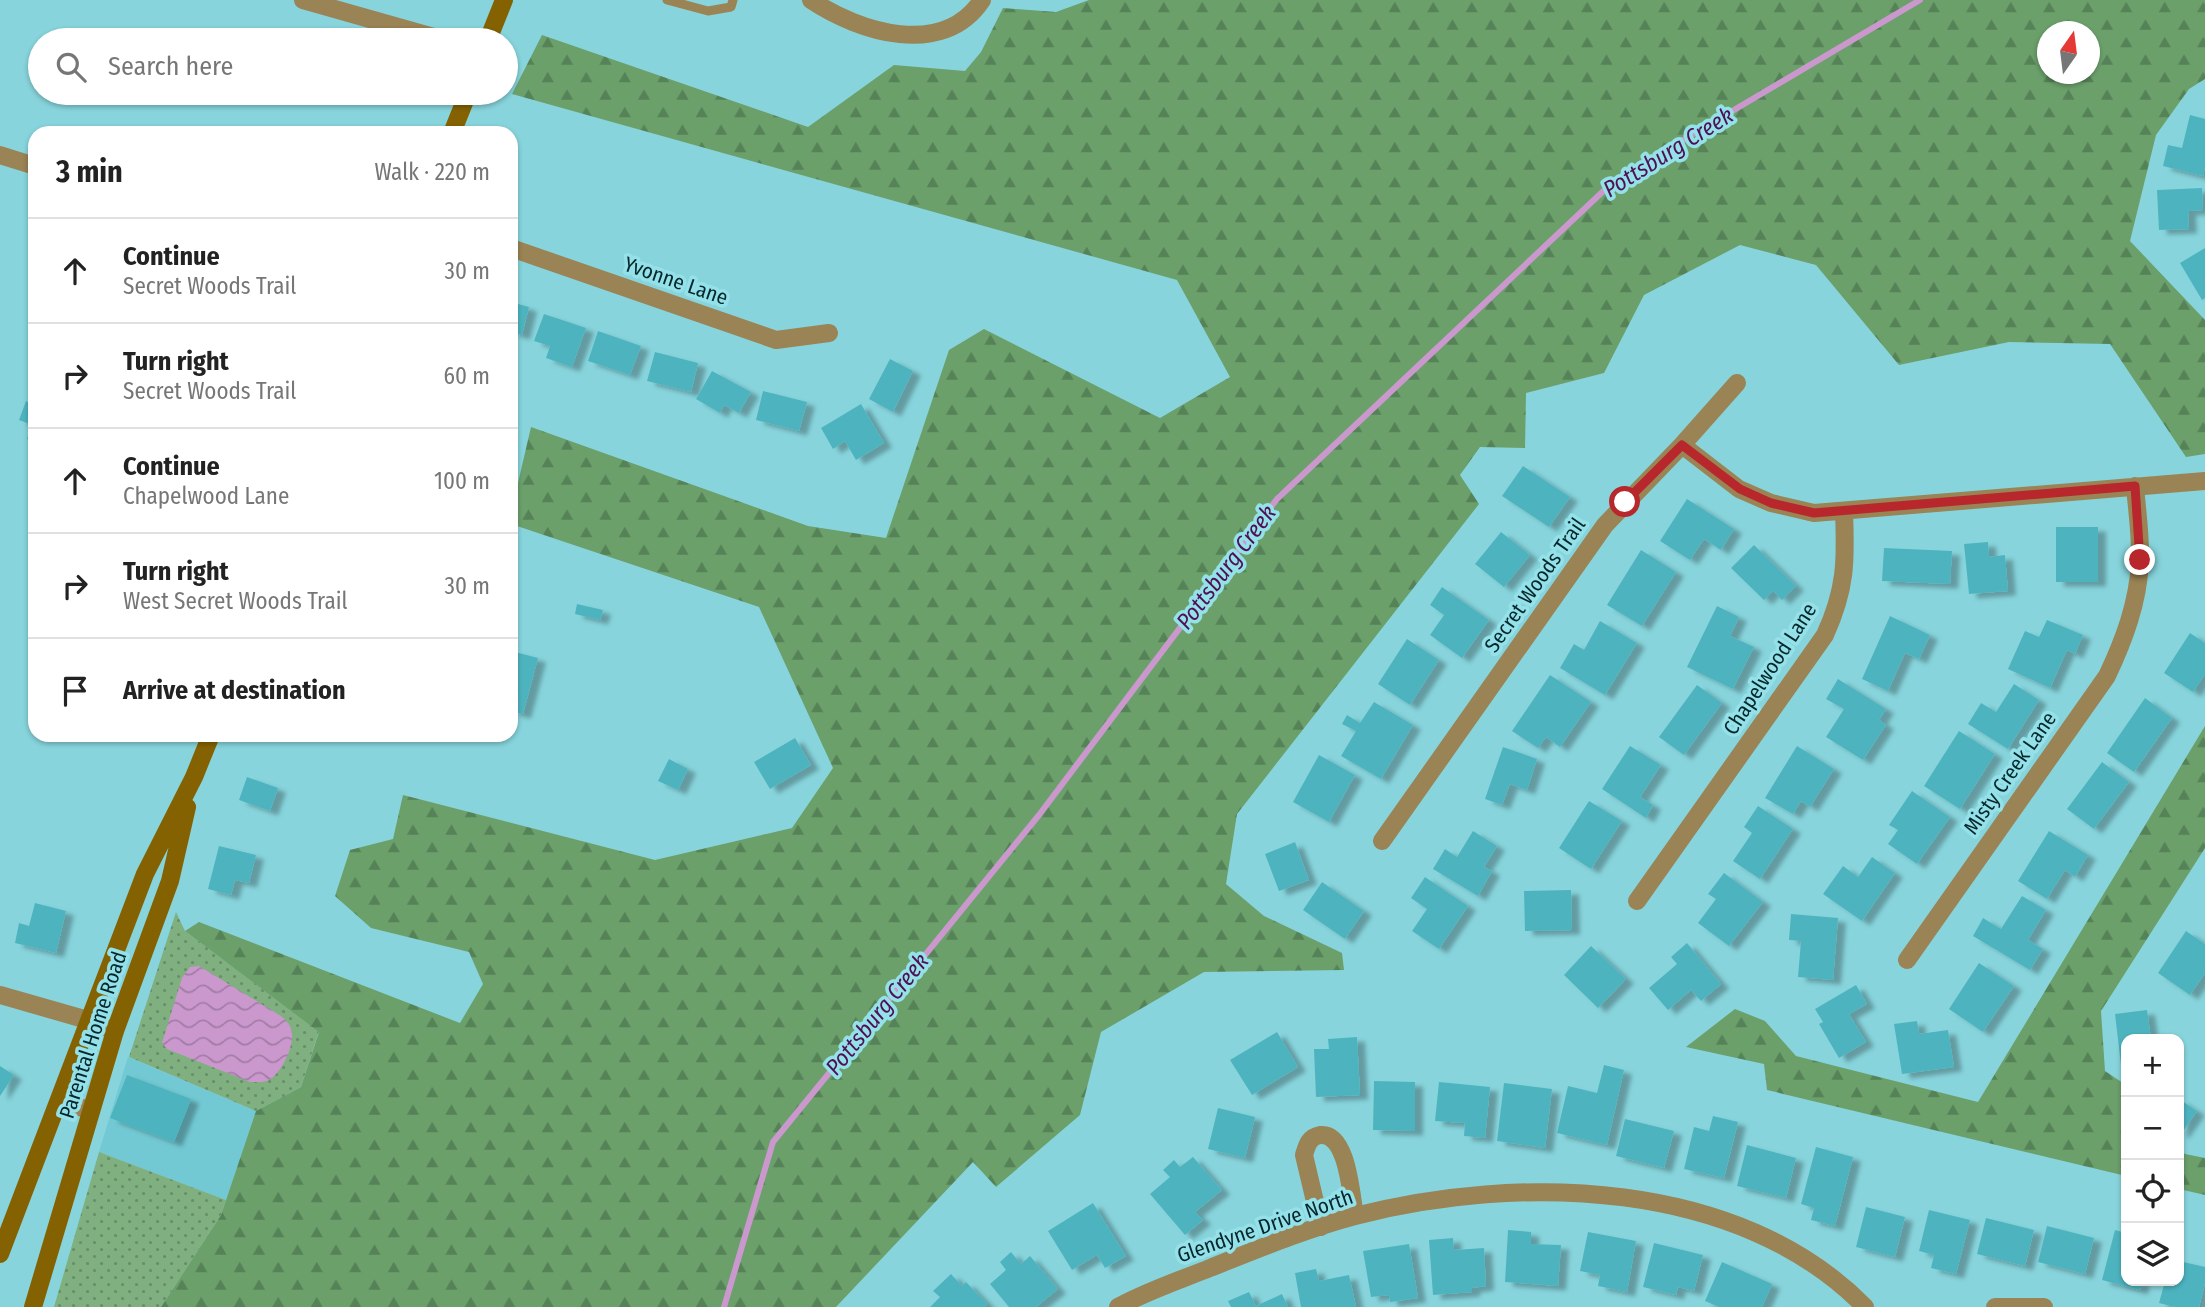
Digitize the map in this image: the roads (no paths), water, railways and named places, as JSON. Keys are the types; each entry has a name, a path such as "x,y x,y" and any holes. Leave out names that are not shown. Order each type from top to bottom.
{"main road":[{"path":"493,28 504,0"},
{"path":"455,126 463,105"},
{"name":"Parental Home Road","path":"0,1254 145,874 194,777 208,742"},
{"name":"Parental Home Road","path":"33,1307 115,1031 170,881 194,777"}],"street":[{"path":"303,0 402,28"},
{"path":"811,0 857,24 895,35 938,33 971,16 982,0"},
{"path":"0,155 28,164"},
{"name":"Yvonne Lane","path":"518,250 776,340 829,333"},
{"name":"Secret Woods Trail","path":"1382,841 1605,524 1682,445 1737,383"},
{"path":"1682,445 1740,489 1771,503 1814,513 2205,481"},
{"name":"Misty Creek Lane","path":"1907,960 2107,676 2128,627 2134,604 2140,560 2135,486"},
{"name":"Chapelwood Lane","path":"1637,901 1825,635 1842,593 1845,570 1844,512"},
{"path":"0,995 91,1021 115,1031"},
{"path":"61,1100 91,1111"},
{"path":"1321,1227 1304,1155 1313,1137 1324,1135 1335,1139 1342,1150 1355,1216"},
{"name":"Glendyne Drive North","path":"1118,1307 1269,1245 1355,1216 1436,1200 1485,1194 1579,1194 1630,1199 1679,1208 1741,1227 1820,1269 1865,1307"},
{"path":"1995,1307 2044,1307"}],"lane":[{"path":"667,0 708,11 731,7 733,0"}],"water":[{"path":"199,966 281,1016 290,1025 290,1049 280,1069 271,1079 250,1082 167,1049 162,1043 182,978 190,967"}],"waterway":[{"name":"Pottsburg Creek","path":"724,1307 773,1142 1039,815 1277,499 1614,181 1920,0"}]}
